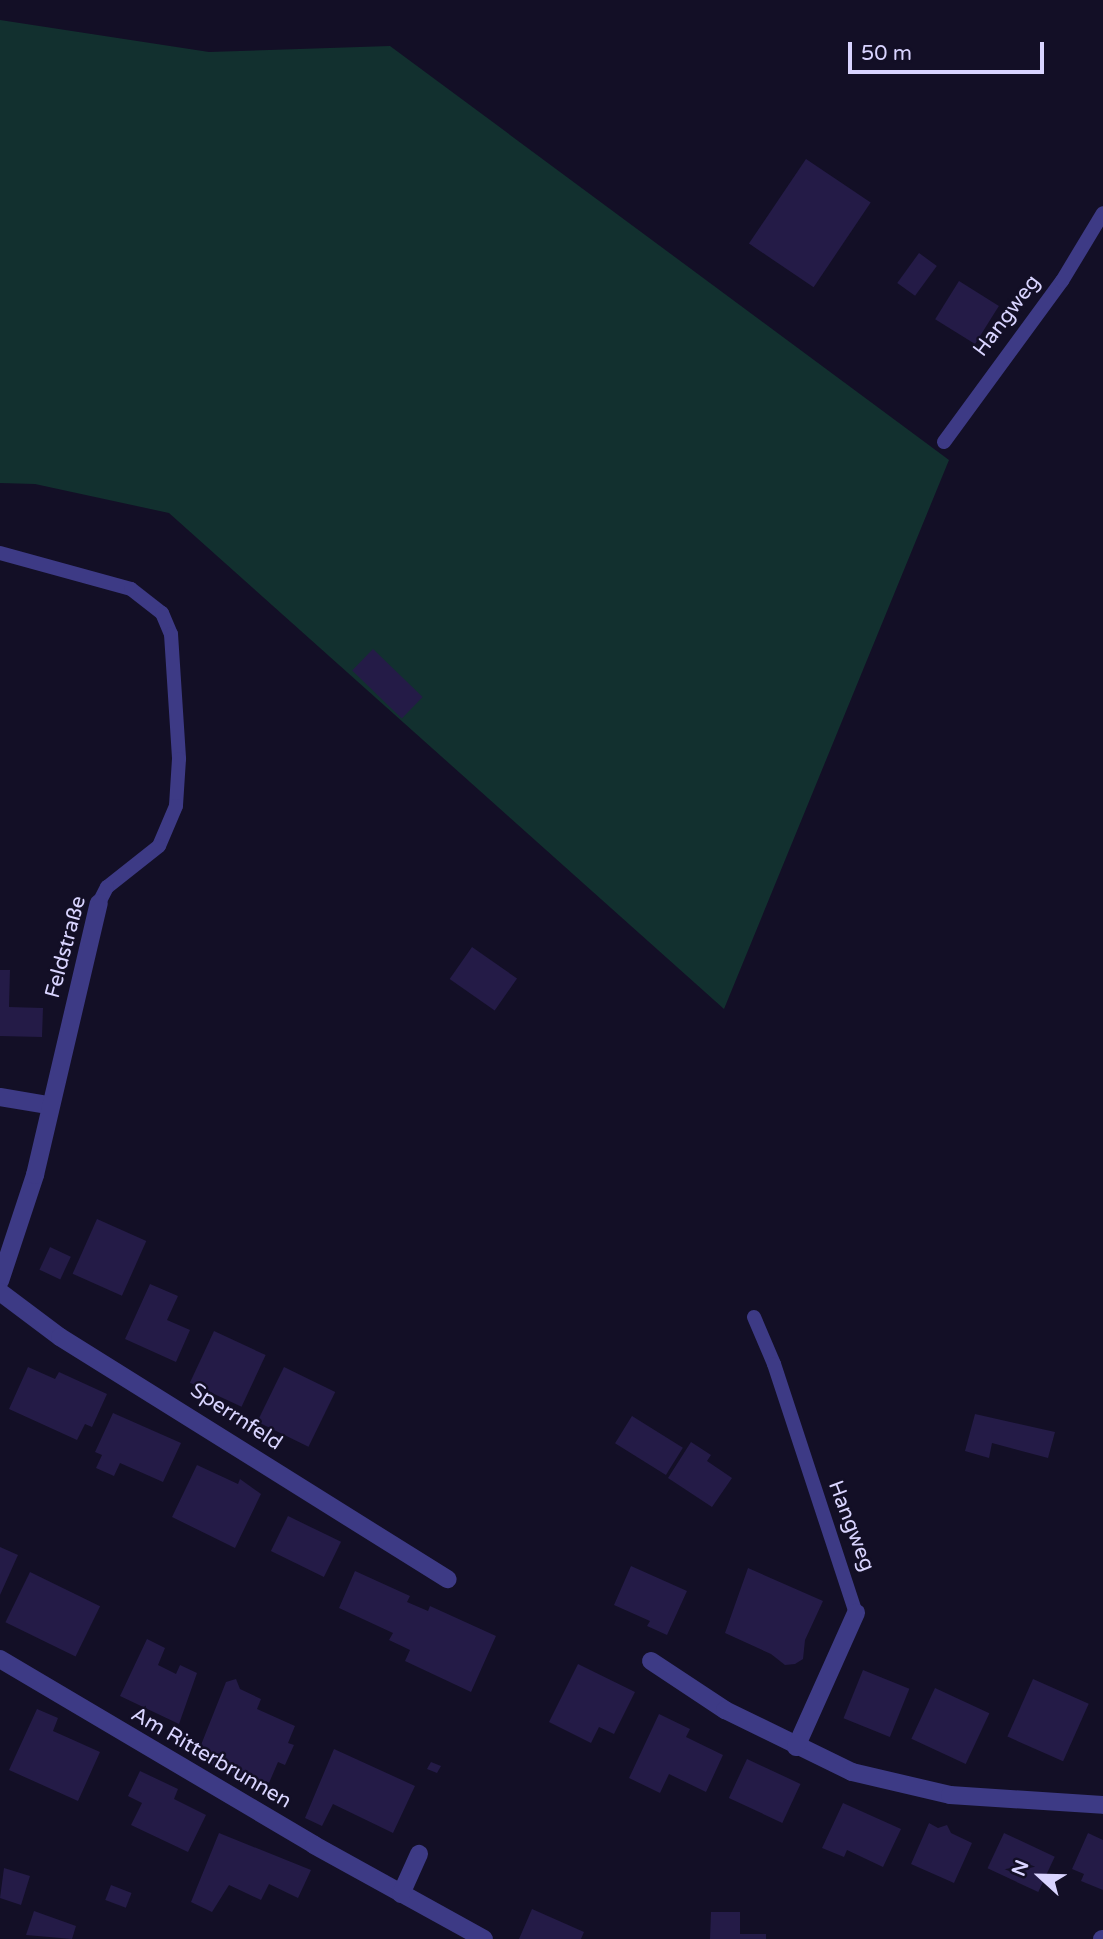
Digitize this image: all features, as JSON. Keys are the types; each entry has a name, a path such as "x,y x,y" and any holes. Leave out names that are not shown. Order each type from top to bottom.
{"street":[{"name":"Feldstraße","path":"0,1281 35,1175 48,1105 99,903"},
{"path":"0,1097 48,1105"},
{"name":"Sperrnfeld","path":"0,1292 60,1337 448,1579"},
{"name":"Hangweg","path":"796,1747 856,1613"},
{"name":"Am Ritterbrunnen","path":"0,1658 401,1894 484,1939"},
{"path":"651,1661 725,1710 796,1747 894,1785 950,1795 1103,1805"},
{"path":"401,1894 419,1854"}],"lane":[{"name":"Hangweg","path":"944,443 1062,281 1103,214"},
{"name":"Feldstraße","path":"0,553 131,589 162,613 171,634 179,759 176,806 159,846 107,887 99,903"},
{"name":"Hangweg","path":"754,1317 774,1364 856,1613"}],"green space":[{"path":"0,20 209,52 390,46 949,460 724,1009 169,513 35,484 0,483"}],"building":[{"path":"806,159 871,203 814,287 749,244"},
{"path":"919,253 937,266 915,296 897,283"},
{"path":"959,281 999,306 975,344 935,319"},
{"path":"373,649 423,697 402,719 352,671"},
{"path":"472,947 517,979 495,1010 450,979"},
{"path":"0,970 10,970 9,1007 43,1008 42,1037 0,1036"},
{"path":"97,1219 146,1241 122,1296 73,1274"},
{"path":"50,1247 71,1257 60,1279 39,1270"},
{"path":"150,1284 178,1296 167,1320 190,1330 176,1362 125,1339"},
{"path":"214,1331 266,1355 242,1407 190,1383"},
{"path":"28,1367 55,1379 59,1372 107,1394 92,1427 85,1424 77,1440 9,1409"},
{"path":"284,1367 335,1392 308,1447 257,1422"},
{"path":"113,1413 181,1443 163,1482 120,1463 114,1476 96,1468 102,1455 95,1452"},
{"path":"975,1414 1055,1432 1048,1458 992,1443 989,1458 965,1451"},
{"path":"632,1416 683,1448 666,1475 615,1443"},
{"path":"691,1442 711,1455 707,1461 732,1478 712,1507 668,1478"},
{"path":"197,1465 238,1484 240,1479 261,1494 235,1548 172,1517"},
{"path":"288,1516 341,1542 324,1577 271,1551"},
{"path":"0,1547 18,1555 0,1595"},
{"path":"631,1566 687,1591 667,1635 647,1626 650,1621 614,1605"},
{"path":"748,1568 823,1601 805,1640 803,1659 795,1664 785,1665 771,1654 725,1633"},
{"path":"355,1571 410,1596 407,1602 428,1611 430,1606 496,1636 471,1692 405,1661 410,1650 389,1640 393,1633 339,1608"},
{"path":"30,1572 100,1606 76,1657 5,1622"},
{"path":"147,1639 165,1648 158,1665 176,1674 180,1665 197,1673 179,1724 120,1696"},
{"path":"578,1664 635,1692 614,1734 599,1727 591,1743 549,1722"},
{"path":"863,1670 909,1689 890,1737 844,1718"},
{"path":"236,1679 240,1689 261,1699 257,1709 295,1726 288,1743 294,1745 285,1765 278,1762 269,1783 259,1779 257,1784 209,1763 212,1757 199,1750 226,1682"},
{"path":"1033,1679 1089,1704 1063,1761 1007,1737"},
{"path":"935,1688 989,1713 966,1764 911,1739"},
{"path":"37,1709 58,1718 53,1731 100,1752 78,1801 9,1770"},
{"path":"659,1714 690,1729 686,1737 723,1755 706,1792 669,1774 660,1793 629,1778"},
{"path":"334,1749 415,1786 393,1833 333,1804 322,1826 305,1818"},
{"path":"747,1759 800,1784 782,1823 729,1798"},
{"path":"431,1762 441,1766 437,1773 427,1769"},
{"path":"140,1771 178,1789 174,1799 206,1815 188,1852 131,1825 142,1803 128,1796"},
{"path":"843,1803 901,1829 883,1867 847,1850 844,1857 822,1848"},
{"path":"929,1823 938,1828 947,1825 951,1833 972,1843 954,1883 911,1864"},
{"path":"219,1833 311,1870 298,1898 269,1884 261,1900 229,1885 212,1912 191,1902"},
{"path":"1004,1833 1055,1857 1038,1892 988,1868"},
{"path":"1088,1833 1103,1840 1103,1890 1081,1881 1084,1874 1072,1869"},
{"path":"4,1868 30,1876 21,1905 0,1898"},
{"path":"111,1885 132,1893 126,1908 105,1900"},
{"path":"532,1909 584,1932 581,1939 519,1939"},
{"path":"34,1911 76,1926 72,1939 26,1935"},
{"path":"711,1912 740,1912 740,1934 766,1934 766,1939 710,1939"}]}
